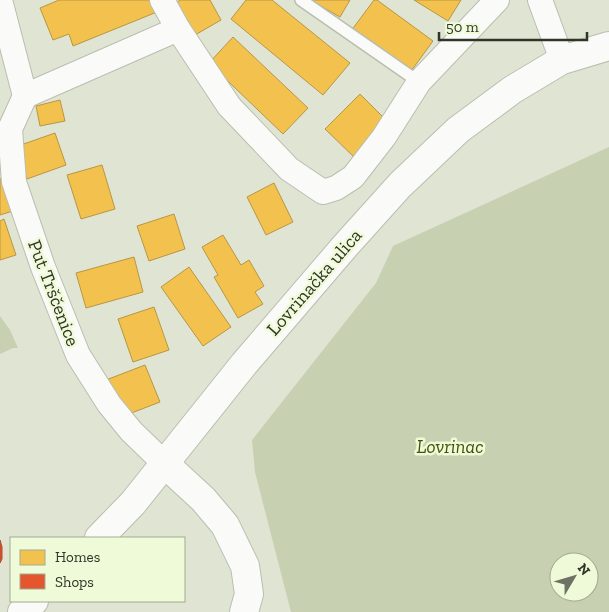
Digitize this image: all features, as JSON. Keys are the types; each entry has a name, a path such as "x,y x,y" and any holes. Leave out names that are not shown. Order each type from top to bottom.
{"street":[{"path":"0,0 25,96 178,29"},
{"path":"162,0 178,29 229,106 289,168 323,192 336,188 353,177 384,137 419,82 497,0"},
{"path":"540,0 562,60"},
{"name":"Lovrinačka ulica","path":"99,537 133,503 244,364 400,185 458,130 512,90 562,60 609,46"},
{"name":"Put Trščenice","path":"25,96 10,129 14,182 43,267 78,355 88,372 108,404 131,431 165,464"},
{"path":"165,464 203,499 225,525 245,566 249,594 244,612"},
{"path":"22,612 33,602"}],"lane":[{"path":"301,0 419,82"}],"green space":[{"name":"Lovrinac","path":"609,147 609,612 291,612 255,472 252,440 376,283 393,246"},
{"path":"0,316 10,330 18,348 13,348 0,354"}],"building: Homes":[{"path":"59,0 152,0 157,12 73,46 69,34 53,40 40,8"},
{"path":"180,0 210,0 221,20 195,35 176,3"},
{"path":"246,0 272,0 350,63 323,95 231,19"},
{"path":"310,0 350,0 340,17"},
{"path":"374,0 377,0 433,41 409,74 351,31"},
{"path":"414,0 461,0 448,21"},
{"path":"233,37 308,108 283,134 209,63"},
{"path":"360,94 389,123 354,157 325,129"},
{"path":"60,100 65,121 40,126 36,106"},
{"path":"55,133 66,165 27,179 15,147"},
{"path":"102,165 115,209 81,219 67,175"},
{"path":"6,177 16,210 0,215 0,179"},
{"path":"274,183 293,222 266,235 247,197"},
{"path":"174,214 185,249 149,261 137,226"},
{"path":"4,219 16,255 0,260 0,221"},
{"path":"223,235 241,265 249,260 264,286 255,292 263,304 238,318 214,277 218,275 202,247"},
{"path":"134,257 143,292 86,308 76,273"},
{"path":"189,267 231,327 203,346 161,287"},
{"path":"154,307 169,350 133,362 118,319"},
{"path":"145,365 160,402 121,417 106,380"}],"building: Shops":[{"path":"0,540 2,559 0,563"}]}
